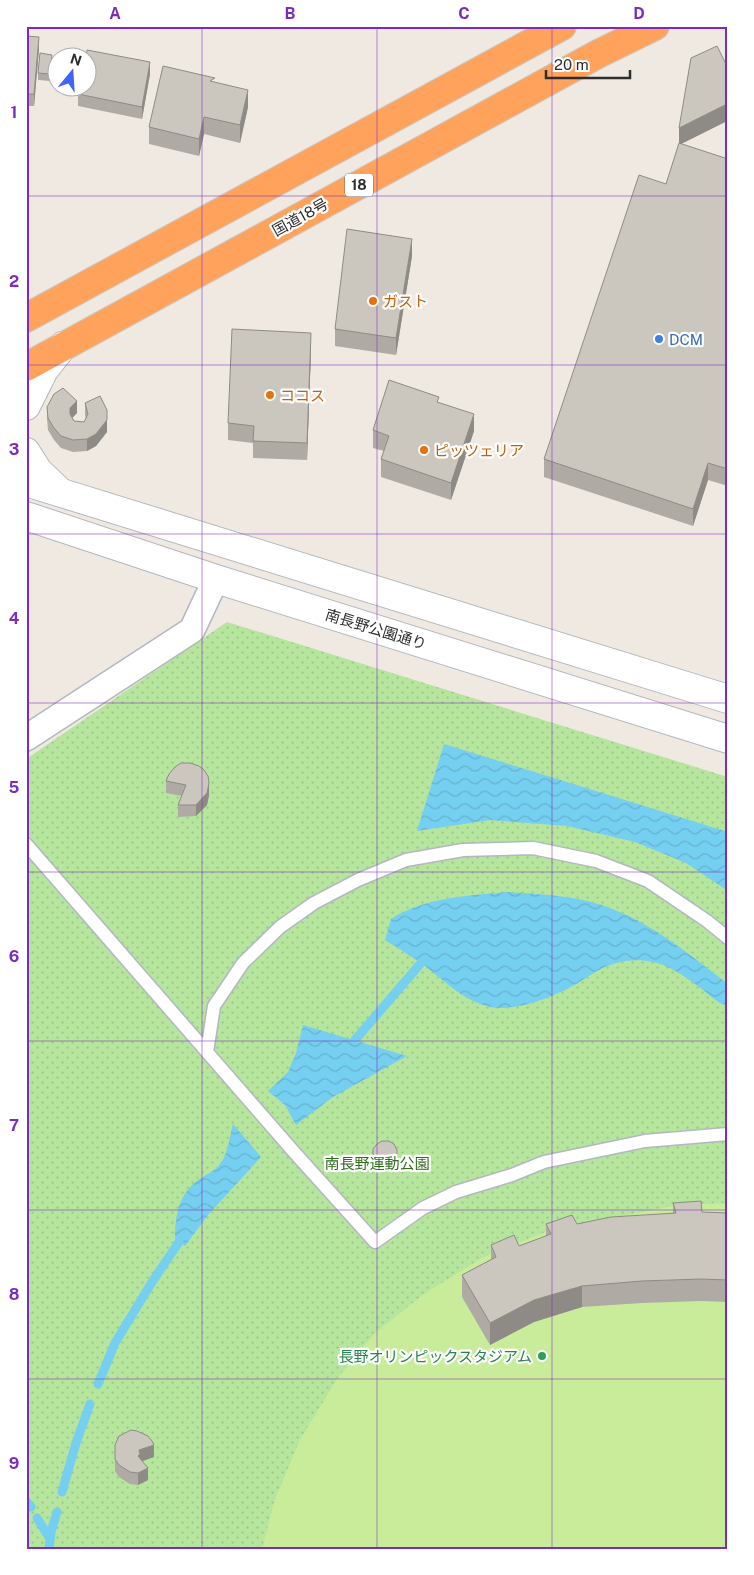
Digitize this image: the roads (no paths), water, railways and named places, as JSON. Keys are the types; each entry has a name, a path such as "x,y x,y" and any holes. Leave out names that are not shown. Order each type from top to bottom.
{"highway":[{"path":"26,318 562,26"},
{"name":"国道18号","path":"26,367 598,54 655,26"}],"street":[{"path":"26,406 44,370 63,346"},
{"path":"26,452 38,471 64,495"},
{"path":"26,482 728,699"},
{"name":"南長野公園通り","path":"26,516 216,579 728,739"},
{"path":"26,738 192,630 216,579"}],"lane":[{"path":"26,844 206,1052 375,1242 422,1208 456,1192 512,1175 544,1162 645,1140 728,1134"},
{"path":"206,1052 214,1006 243,963 274,933 314,903 358,880 406,860 463,850 533,848 596,861 648,881 708,921 728,938"}],"water":[{"path":"444,744 728,832 728,891 686,863 635,842 567,826 490,820 417,831"},
{"path":"507,892 549,895 581,900 610,908 629,916 663,936 728,984 728,1006 720,1003 671,969 653,962 640,960 626,961 607,966 561,992 526,1005 502,1008 491,1007 462,995 421,963 385,940 391,919 418,906 462,896"},
{"path":"303,1025 407,1056 333,1097 296,1125 285,1105 268,1091 288,1072 296,1053"},
{"path":"233,1124 261,1157 208,1215 185,1246 175,1239 177,1213 183,1197 201,1178 218,1167 226,1153"}],"waterway":[{"path":"355,1040 421,963"},
{"path":"98,1384 115,1343 179,1242"},
{"path":"62,1492 76,1443 90,1404"},
{"path":"26,1501 31,1507"},
{"path":"49,1549 51,1532 57,1512"},
{"path":"37,1518 50,1539"}],"place":[{"name":"ガスト","path":"373,301"},
{"name":"DCM","path":"659,339"},
{"name":"ココス","path":"270,395"},
{"name":"ピッツェリア","path":"424,450"},
{"name":"長野オリンピックスタジアム","path":"542,1356"}],"park label":[{"name":"南長野運動公園","path":"377,1163"}]}
